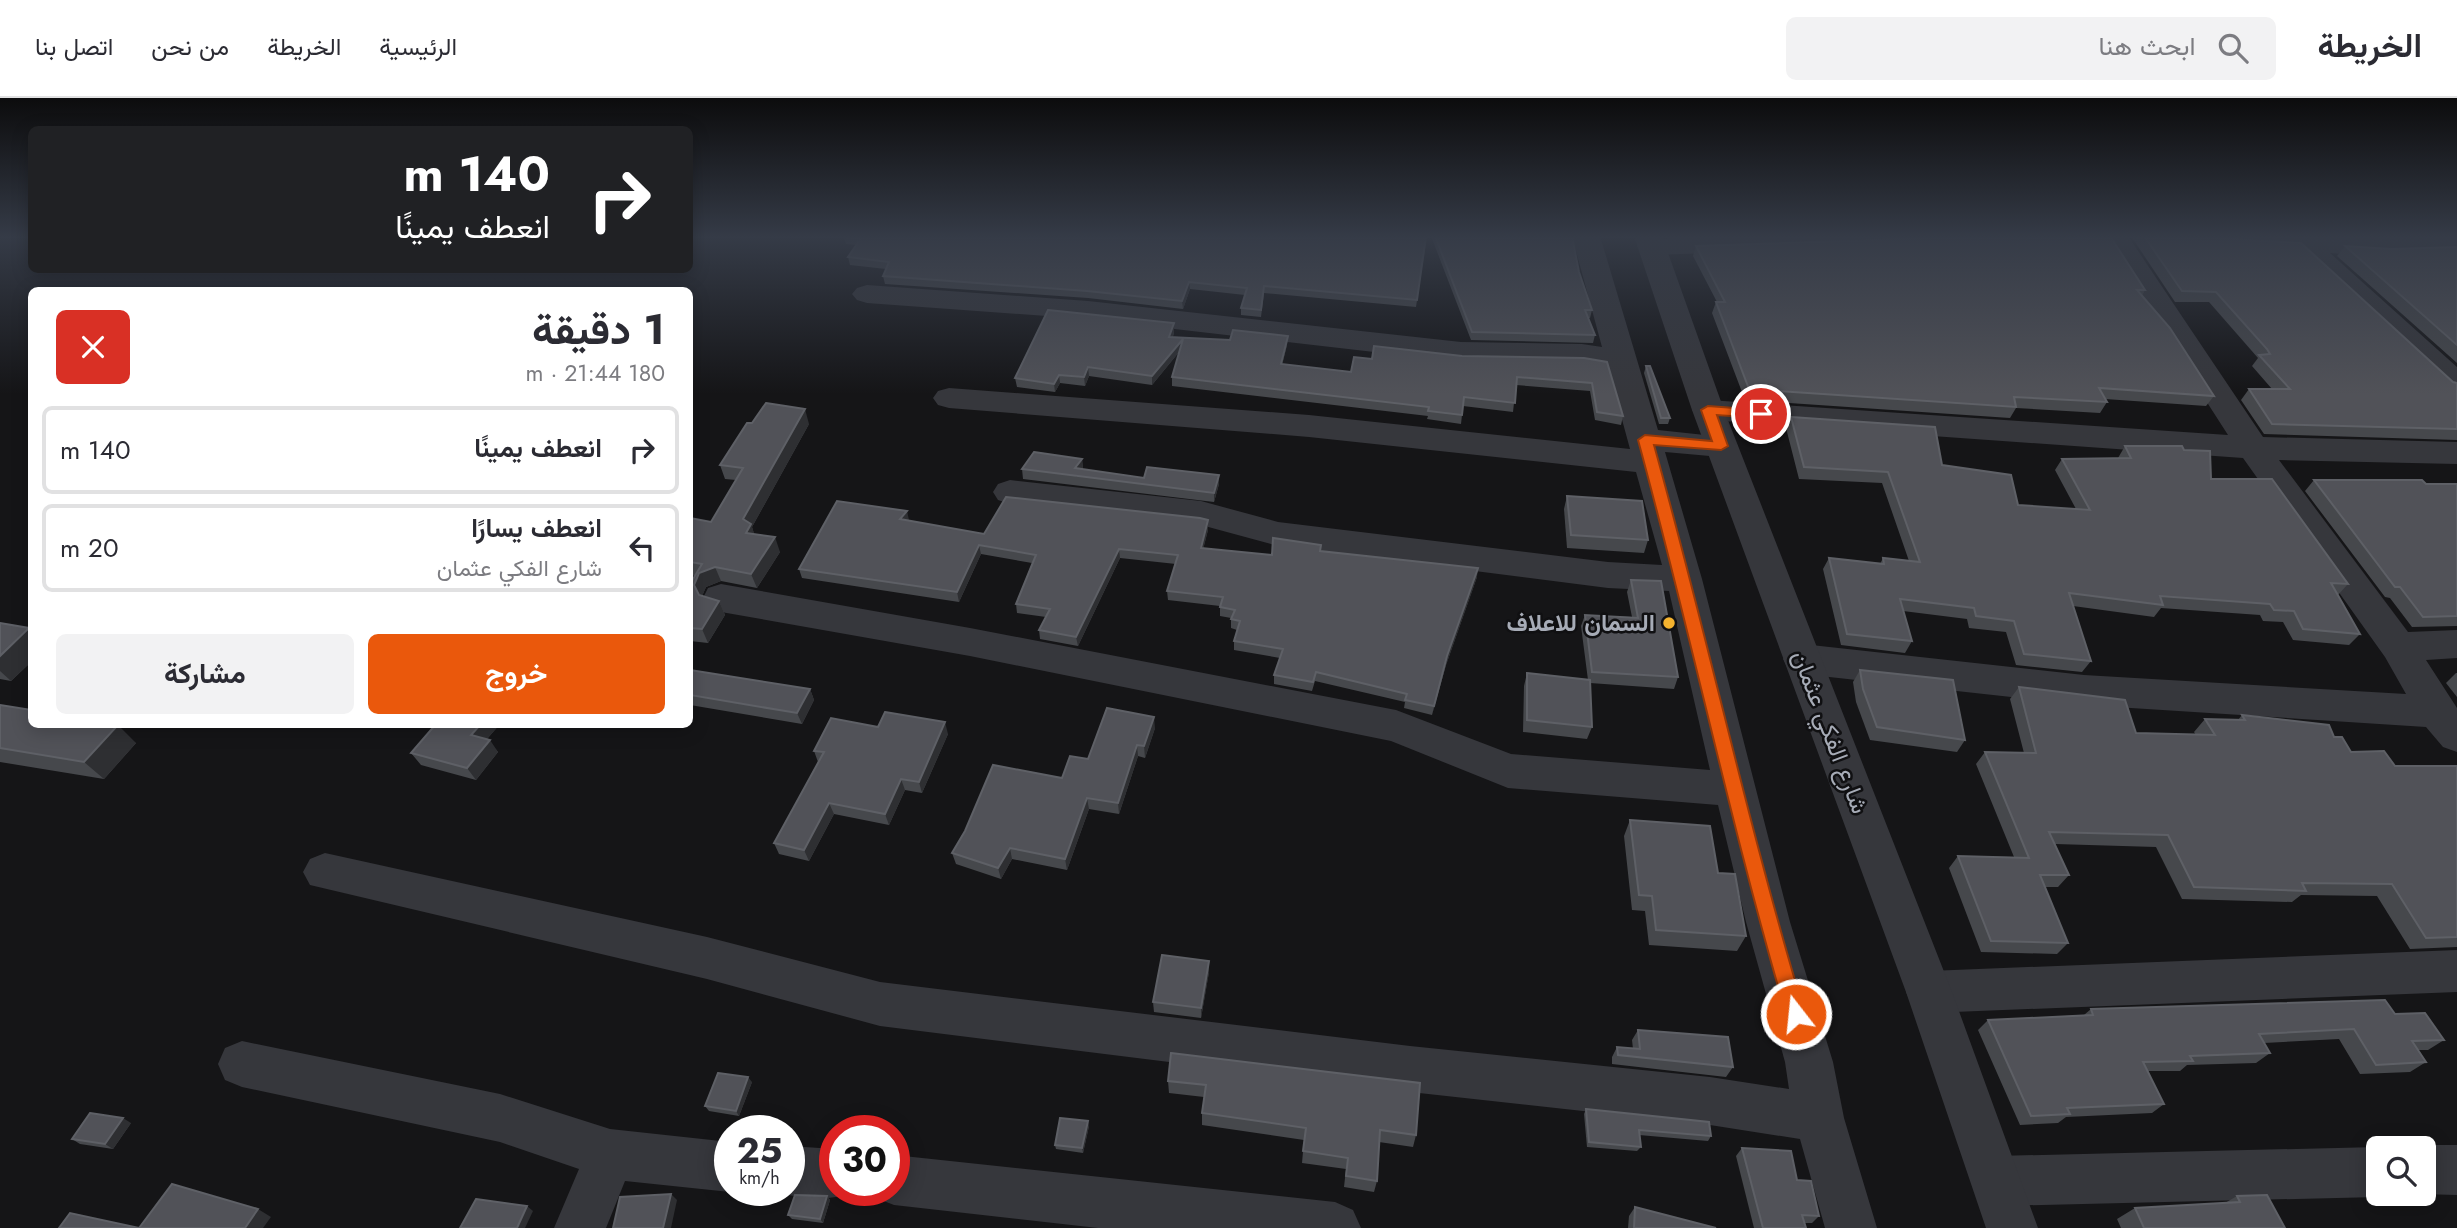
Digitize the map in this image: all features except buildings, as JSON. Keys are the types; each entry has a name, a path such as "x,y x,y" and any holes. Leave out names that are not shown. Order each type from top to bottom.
{"street":[{"path":"1601,289 1684,579 1768,922 1809,1062 1819,1118 1851,1228"},
{"name":"شارع الفكي عثمان","path":"1667,289 1715,428 1929,992 2012,1228"},
{"path":"2149,289 2253,448 2398,647 2447,724"},
{"path":"2352,289 2457,384"},
{"path":"867,294 1088,310 1461,352 1582,354 1621,360"},
{"path":"948,398 1648,451 1715,428 2457,453"},
{"path":"1010,492 1201,513 1278,534 1608,575 1684,579"},
{"path":"721,598 970,642 1396,726 1508,771 1735,789"},
{"path":"2398,647 2457,644"},
{"path":"1802,659 2084,690 2447,724"},
{"path":"325,872 707,958 880,1004 1397,1068 1710,1101 1819,1118"},
{"path":"1929,992 2457,971"},
{"path":"242,1064 500,1118 610,1154 714,1165"},
{"path":"580,1228 610,1154"},
{"path":"2436,1170 2457,1170"},
{"path":"1996,1181 2366,1172"},
{"path":"910,1182 1335,1228"}],"place":[{"name":"السمان للاعلاف","path":"1669,623"}],"route":[{"path":"1761,414 1708,410 1721,446 1645,440 1684,579 1768,922 1796,1014"}]}
